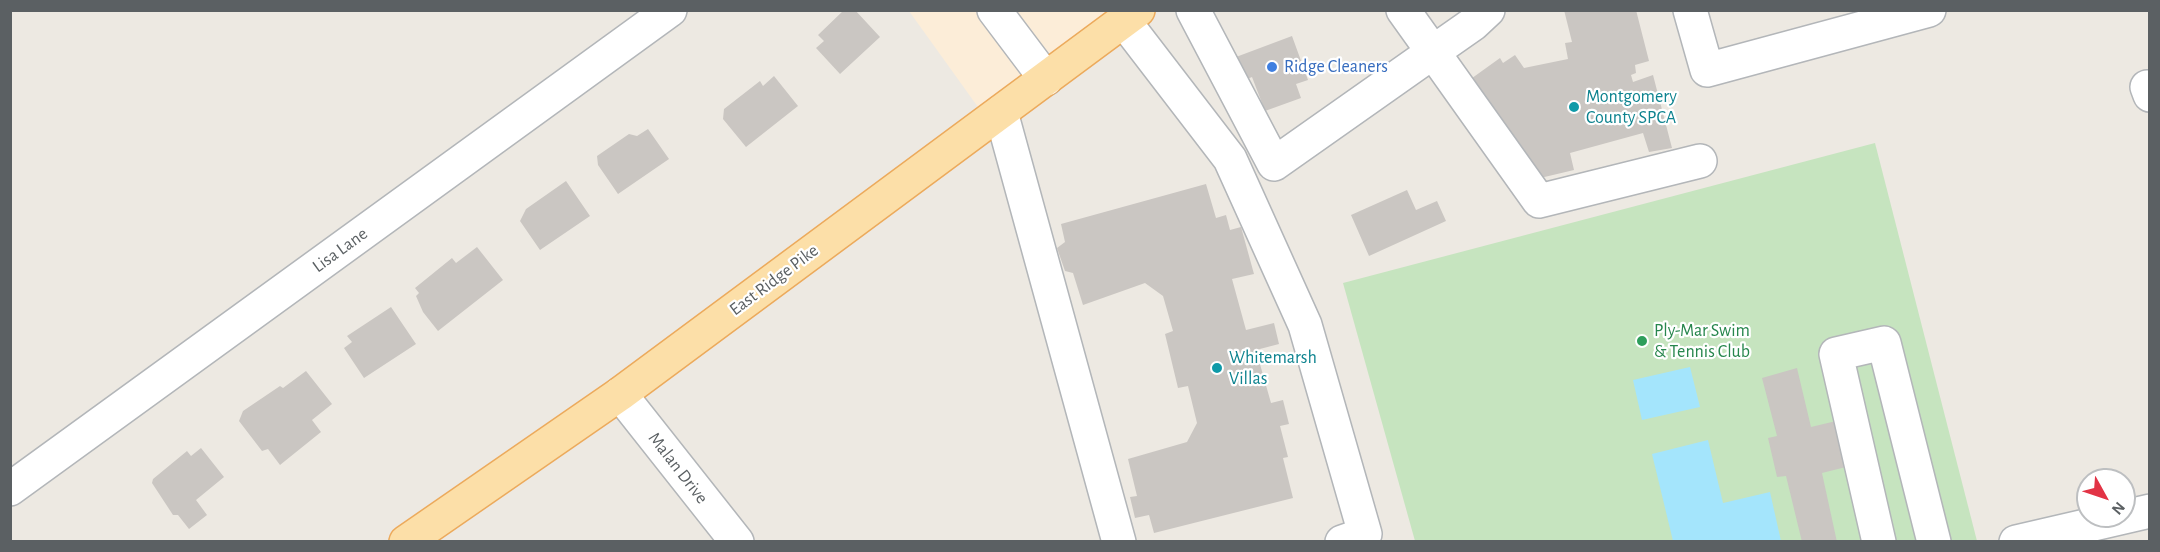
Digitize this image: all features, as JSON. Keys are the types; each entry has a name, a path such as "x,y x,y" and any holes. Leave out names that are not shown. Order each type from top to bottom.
{"main road":[{"name":"East Ridge Pike","path":"406,542 620,393 1131,16"}],"street":[{"name":"Lisa Lane","path":"10,489 670,10"},
{"path":"994,10 1046,79"},
{"path":"1193,10 1274,164 1473,24 1488,10"},
{"path":"1403,10 1539,201 1700,161"},
{"path":"1690,10 1707,70 1929,10"},
{"path":"1131,16 1230,159 1305,325 1365,534 1342,542"},
{"path":"1001,112 1119,542"},
{"path":"1879,542 1836,354 1884,343 1934,542"},
{"name":"Malan Drive","path":"620,393 736,542"},
{"path":"2017,541 2099,532 2150,511"}],"shaded area":[{"path":"909,11 1138,11 988,121"}],"green space":[{"name":"Ply-Mar Swim & Tennis Club","path":"1875,143 1977,541 1415,541 1343,283"}],"water":[{"path":"1690,367 1700,407 1642,420 1633,380"},
{"path":"1708,440 1723,503 1770,492 1781,541 1673,541 1652,454"}],"building":[{"path":"844,10 855,10 880,37 840,74 816,48 824,41 818,35"},
{"name":"Montgomery County SPCA","path":"1564,10 1636,10 1649,61 1635,65 1636,73 1631,75 1633,82 1653,75 1672,148 1649,152 1643,133 1570,153 1574,170 1536,179 1468,81 1500,58 1503,63 1515,55 1524,68 1568,59 1565,43 1572,42"},
{"name":"Ridge Cleaners","path":"1292,36 1308,80 1296,84 1301,98 1265,111 1252,77 1245,80 1236,57"},
{"path":"774,76 798,106 746,147 723,119 724,109 760,81 763,86"},
{"path":"648,129 669,159 618,194 598,165 597,156 629,134 637,136"},
{"path":"566,181 590,216 540,250 520,221 526,209"},
{"name":"Whitemarsh Villas","path":"1206,184 1216,218 1226,215 1230,230 1241,227 1254,274 1232,279 1246,330 1274,323 1279,344 1256,350 1271,403 1283,400 1289,424 1280,426 1288,457 1283,458 1293,498 1154,533 1149,515 1135,518 1130,497 1137,496 1128,459 1187,442 1197,423 1188,386 1178,388 1165,334 1173,331 1163,296 1145,283 1083,305 1073,273 1065,271 1057,248 1065,242 1061,224"},
{"path":"1407,190 1416,210 1437,201 1446,221 1369,256 1351,215"},
{"path":"477,247 503,280 438,331 423,312 416,296 419,293 415,288 452,258 456,263"},
{"path":"391,307 416,344 364,378 344,348 352,342 347,336"},
{"path":"1797,368 1811,427 1836,421 1846,467 1822,473 1837,542 1802,542 1786,476 1777,477 1768,438 1777,436 1762,378"},
{"path":"306,371 332,404 312,420 321,432 280,465 268,449 262,451 239,421 243,411 280,386 283,388"},
{"path":"201,448 224,477 196,500 207,515 189,529 178,515 173,515 152,483 153,479 187,451 191,456"}],"place":[{"name":"Ridge Cleaners","path":"1272,67"},
{"name":"Montgomery County SPCA","path":"1574,107"},
{"name":"Ply-Mar Swim & Tennis Club","path":"1642,341"},
{"name":"Whitemarsh Villas","path":"1217,368"}]}
